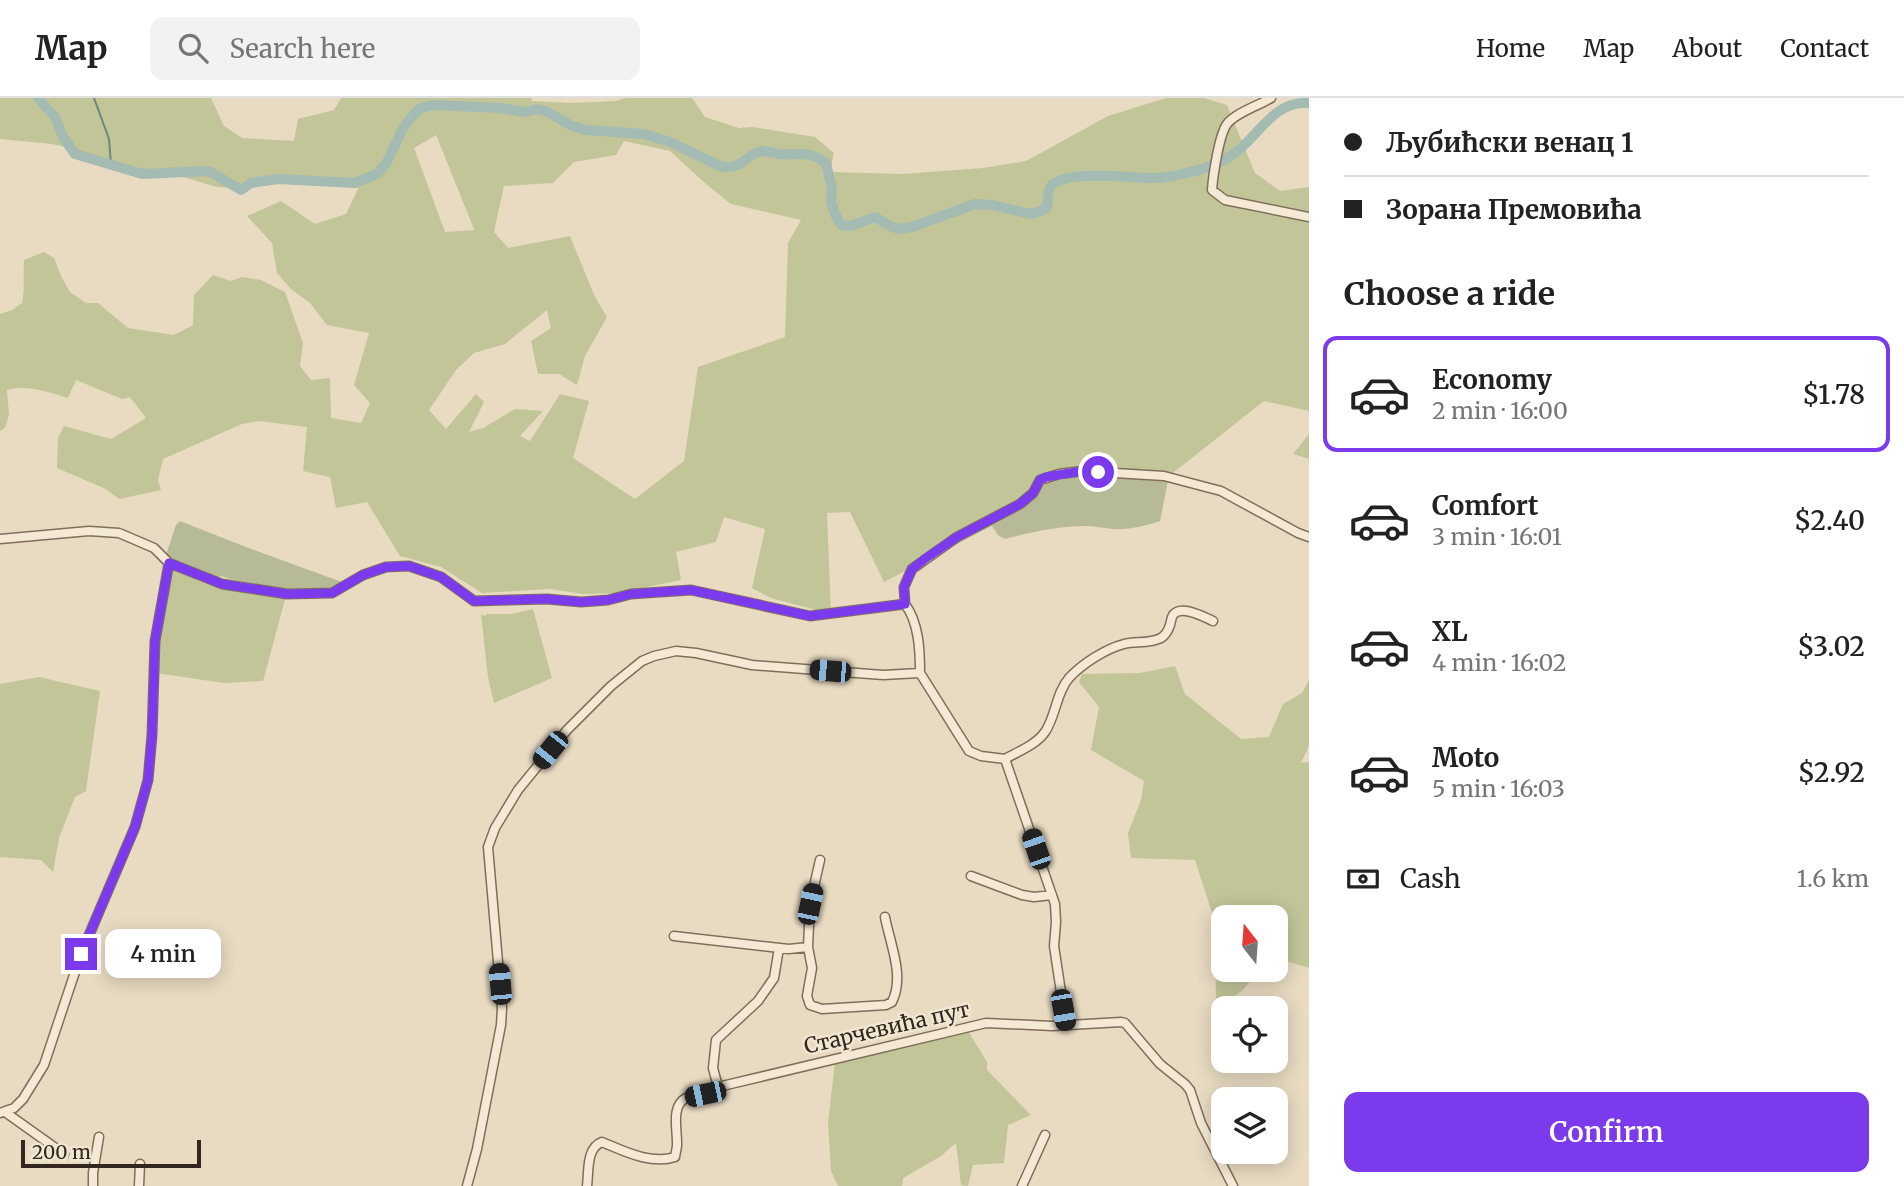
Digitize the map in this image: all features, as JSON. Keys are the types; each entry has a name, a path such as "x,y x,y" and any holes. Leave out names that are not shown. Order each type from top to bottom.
{"street":[{"path":"1271,98 1227,124 1217,156 1212,190 1225,200 1309,217"},
{"path":"1213,621 1179,611 1173,614 1165,635 1160,638 1151,642 1113,647 1102,654 1070,677 1045,733 1005,759 981,756 969,751 920,673 913,615 905,604 904,587 912,569 957,537 1020,504 1033,493 1040,480 1082,471 1164,476 1221,491 1309,537"},
{"path":"0,539 89,531 119,533 154,548 169,563 222,584 287,594 332,593 363,575 386,567 409,566 441,577 474,601 547,599 581,602 608,600 631,594 691,590 810,616 905,604"},
{"path":"3,1113 14,1108 23,1099 44,1065 81,954 135,827 148,780 155,641 169,563"},
{"path":"467,1186 477,1149 501,1025 502,1008 488,847 495,828 518,789 567,730 611,686 642,661 676,652 696,653 752,665 883,675 920,673"},
{"path":"1005,759 1052,895 1056,913 1054,946 1066,1025"},
{"name":"Старчевића пут","path":"820,860 810,904 808,947 812,968 807,996 810,1006 822,1009 892,1002 898,987 897,972 885,918"},
{"path":"971,876 1023,895 1052,895"},
{"path":"674,936 789,949 808,947"},
{"path":"718,1087 713,1068 716,1040 758,1001 774,978 779,947"},
{"name":"Старчевића пут","path":"587,1186 592,1150 602,1142 634,1155 657,1160 674,1157 680,1103 686,1098 705,1094 718,1087 986,1023 1066,1025 1121,1022 1125,1023 1160,1064 1190,1090 1201,1124 1233,1186"},
{"path":"3,1113 64,1154"},
{"path":"1021,1186 1045,1135"},
{"path":"93,1186 99,1137"},
{"path":"139,1186 140,1164"}],"green space":[{"path":"0,98 211,98 224,126 242,138 294,141 298,119 334,110 341,98 531,98 532,101 571,103 626,98 692,98 705,117 739,128 753,127 815,137 834,153 830,172 902,174 983,168 1026,161 1108,116 1166,98 1204,98 1227,105 1255,173 1280,191 1309,187 1309,411 1264,401 1169,476 1068,477 1048,484 992,526 884,582 850,512 827,513 831,614 771,598 752,588 765,529 724,517 716,542 676,552 681,580 618,593 583,594 550,589 482,593 441,567 400,556 367,502 336,508 330,477 303,471 307,427 259,421 242,424 163,459 158,480 161,490 119,499 106,489 57,468 58,438 64,426 111,439 146,418 130,397 122,399 76,380 68,398 30,388 14,388 7,390 9,415 5,428 0,431 0,314 22,303 24,260 44,252 54,258 70,292 86,303 98,303 128,328 174,335 193,325 194,295 213,275 231,281 242,277 261,280 285,292 303,343 300,366 311,380 330,378 331,418 361,423 370,403 354,385 369,333 327,325 310,303 291,289 277,273 272,243 247,216 281,201 315,224 346,214 360,185 268,182 238,188 217,187 166,172 137,173 75,149 0,139","holes":["436,135 474,229 474,230 445,232 414,148","624,141 670,151 731,204 801,220 788,243 785,337 698,367 684,461 635,499 573,458 589,401 560,394 530,441 520,436 543,411 515,409 483,428 469,432 484,402 476,394 446,429 429,410 456,370 474,353 505,344 547,310 551,328 531,341 538,374 559,374 577,385 585,356 607,317 595,297 570,236 508,248 494,232 504,186 553,183 574,162 616,155"]},
{"path":"1309,434 1309,459 1293,454"},
{"path":"1169,476 1160,521 1125,529 1065,527 1005,539 998,535 992,526 1047,484 1068,477"},
{"path":"180,521 342,582 342,585 332,592 279,588 221,576 217,579 181,566 166,555 176,525"},
{"path":"171,557 195,579 206,584 286,596 263,681 224,683 149,672 153,623 163,596"},
{"path":"533,609 552,678 494,703 488,677 481,614 512,614"},
{"path":"1175,666 1185,694 1241,739 1269,737 1283,704 1302,693 1309,680 1309,746 1301,763 1309,762 1309,968 1288,962 1288,905 1211,905 1211,910 1195,860 1131,858 1128,833 1141,800 1144,781 1091,750 1099,707 1079,682 1082,674 1140,673"},
{"path":"39,677 100,691 86,791 75,797 59,838 53,872 41,860 0,857 0,684"},
{"path":"1216,982 1249,982 1234,996 1216,996"},
{"path":"968,1031 987,1062 987,1070 1031,1115 1008,1125 1004,1163 973,1165 968,1186 961,1185 956,1143 941,1156 903,1178 902,1186 838,1186 831,1171 828,1123 835,1062"}],"waterway":[{"path":"38,98 55,117 63,137 75,154 142,174 209,171 241,190 251,183 278,179 355,183 377,174 387,162 408,121 419,109 433,105 525,112 538,109 586,130 644,134 670,142 722,167 736,166 762,151 813,156 826,163 832,189 831,201 841,225 851,226 875,217 901,229 975,204 1031,214 1041,211 1047,207 1051,186 1069,178 1162,178 1203,168 1236,152 1268,120 1286,107 1309,103"},
{"path":"94,98 109,139 111,165"}],"route":[{"path":"81,954 135,827 148,780 155,641 169,563 222,584 287,594 332,593 363,575 386,567 409,566 441,577 474,601 547,599 581,602 608,600 631,594 691,590 810,616 905,604 904,587 912,569 957,537 1020,504 1033,493 1040,480 1059,474 1098,472"}]}
